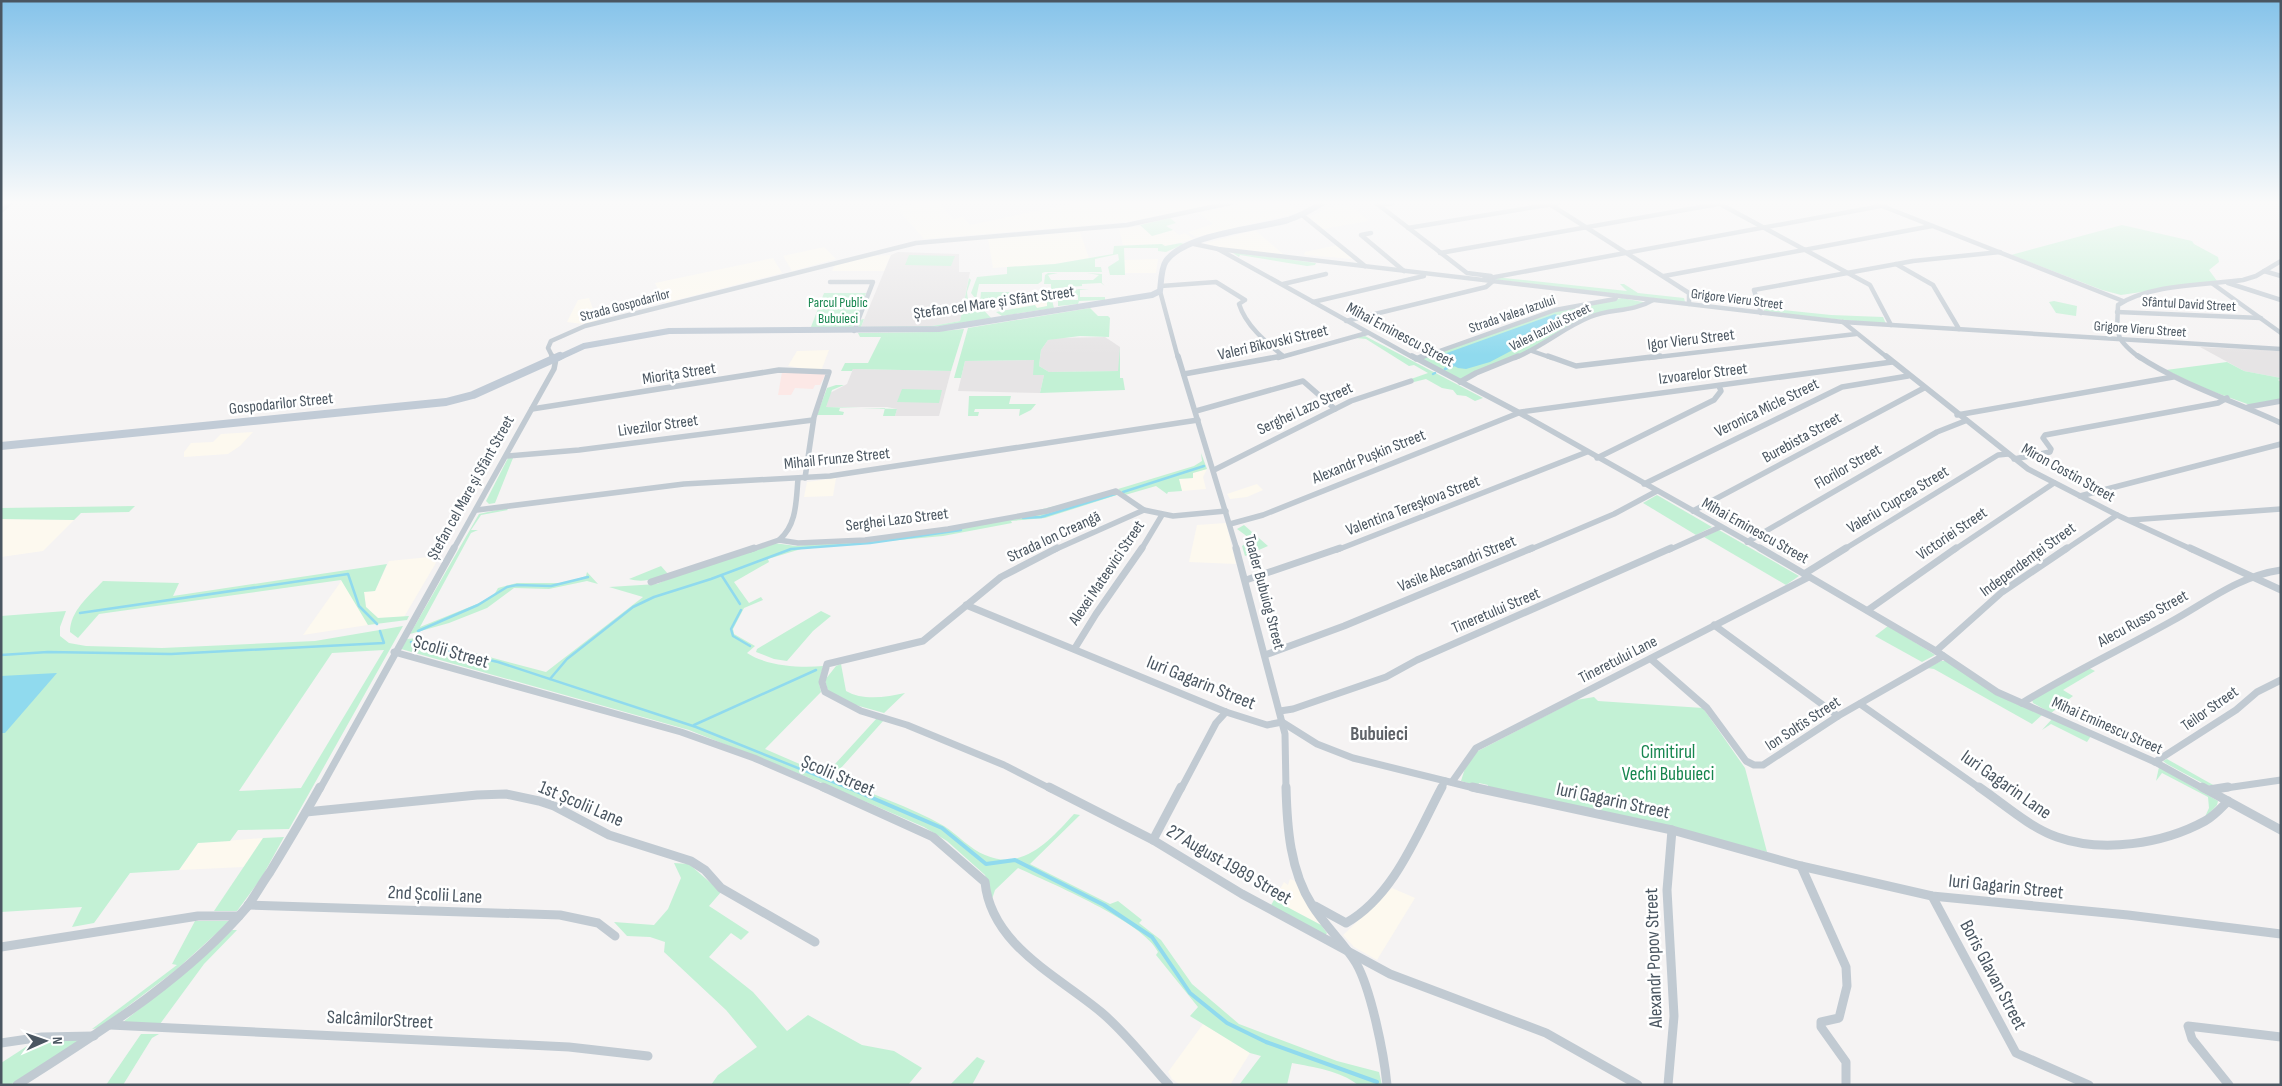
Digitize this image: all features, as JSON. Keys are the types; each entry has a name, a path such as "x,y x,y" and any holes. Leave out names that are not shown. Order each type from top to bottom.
{"street":[{"name":"Strada Gospodarilor","path":"556,359 549,353 551,341 585,326 870,254"},
{"name":"Toader Bubuiog Street","path":"1176,254 1168,258 1164,266 1161,288 1184,374 1246,580 1280,711 1287,825 1298,876 1312,905 1356,963 1365,982 1385,1065 1387,1085"},
{"name":"Mihai Eminescu Street","path":"1227,254 1367,333 1518,412 1807,575 1936,651 1984,685 2155,762 2281,830"},
{"name":"Grigore Vieru Street","path":"1256,254 1483,280 1492,278 1617,296 1843,322 2281,349"},
{"path":"1350,254 1366,267"},
{"path":"1384,254 1406,272"},
{"path":"1441,254 1467,273 1492,278 1617,254"},
{"path":"1629,254 1689,293 1689,304"},
{"path":"1664,276 1785,254"},
{"path":"1812,254 1873,288 1891,325"},
{"path":"1761,313 1754,290 1896,264 1985,254"},
{"path":"2004,254 2123,300 2146,292 2250,278 2281,261"},
{"path":"1896,264 1933,285 1959,329"},
{"path":"2264,271 2281,276"},
{"path":"1283,284 1326,274"},
{"path":"1313,302 1430,274"},
{"path":"1346,321 1486,287 1492,278"},
{"path":"830,282 872,282 854,331"},
{"path":"1161,288 1216,282 1226,286 1245,300 1239,304 1242,312 1263,340 1282,356"},
{"path":"2227,282 2281,300"},
{"path":"2214,284 2281,332"},
{"name":"Ștefan cel Mare și Sfânt Street","path":"17,1085 110,1025 189,964 248,905 306,812 394,652 477,510 554,369 556,359 590,344 677,330 854,331 945,328 1152,295 1161,288"},
{"name":"Strada Valea Iazului","path":"1416,359 1555,310 1614,299 1617,296"},
{"name":"Valea Iazului Street","path":"1460,382 1476,373 1532,351 1564,330 1592,316 1644,306 1653,300"},
{"path":"2123,300 2117,312 2116,330 2119,339 2139,357 2173,377 2228,398 2281,423"},
{"name":"Sfântul David Street","path":"2117,312 2261,318"},
{"name":"Miron Costin Street","path":"1843,322 1908,376 2014,459 2054,483 2117,515 2281,590"},
{"name":"Valeri Bîkovski Street","path":"1184,374 1282,356 1367,333"},
{"name":"Igor Vieru Street","path":"1532,351 1568,365 1576,366 1856,334"},
{"name":"Gospodarilor Street","path":"1,446 446,402 473,395 556,359"},
{"name":"Izvoarelor Street","path":"1518,412 1542,407 1719,386 1892,362"},
{"name":"Miorița Street","path":"532,409 779,370 829,372 830,374 813,419"},
{"name":"Veronica Micle Street","path":"1644,484 1842,387 1908,376"},
{"path":"1957,415 2173,377"},
{"path":"1196,411 1303,381 1335,409"},
{"name":"Serghei Lazo Street","path":"1214,470 1335,409 1375,392 1411,382"},
{"path":"1597,458 1714,400 1721,391 1719,386"},
{"name":"Burebista Street","path":"1693,511 1924,388"},
{"path":"2014,459 2050,452 2051,449 2043,438 2045,435 2218,403 2228,398"},
{"path":"2248,407 2281,401"},
{"name":"Alexandr Pușkin Street","path":"1230,524 1263,515 1518,412"},
{"path":"779,540 791,526 813,419"},
{"name":"Livezilor Street","path":"507,456 604,447 813,419"},
{"name":"Mihail Frunze Street","path":"477,510 684,484 802,478 1198,420"},
{"name":"Florilor Street","path":"1747,542 1937,432 1965,421"},
{"path":"2080,496 2281,444"},
{"name":"Valentina Tereșkova Street","path":"1246,580 1320,556 1587,452"},
{"name":"Valeriu Cupcea Street","path":"1807,575 1951,483 1998,455 2008,454"},
{"name":"Victoriei Street","path":"1868,610 1904,583 2054,483"},
{"name":"Serghei Lazo Street","path":"651,582 779,540 798,543 865,540 948,529 1047,511 1116,491 1144,510"},
{"name":"Vasile Alecsandri Street","path":"1265,655 1312,639 1544,544 1633,504 1657,491"},
{"path":"2128,520 2281,509"},
{"path":"1144,510 1162,515 1226,511"},
{"name":"Strada Ion Creangă","path":"827,664 923,641 986,588 1029,561 1144,510"},
{"name":"Alexei Mateevici Street","path":"1075,648 1089,621 1145,543 1162,515"},
{"name":"Independenței Street","path":"1936,651 2008,588 2117,515"},
{"name":"Tineretului Street","path":"1280,711 1386,677 1417,660 1720,527"},
{"name":"Alecu Russo Street","path":"2022,703 2173,620 2248,576 2281,570"},
{"name":"Tineretului Lane","path":"1312,905 1346,923 1353,920 1374,902 1388,885 1448,782 1475,749 1651,659 1807,575"},
{"name":"Iuri Gagarin Street","path":"966,605 1075,648 1098,661 1150,680 1226,712 1262,724 1282,722 1317,744 1353,758 1448,782 1672,830 1801,866 1932,896 2128,915 2281,934"},
{"path":"1714,625 1838,716"},
{"name":"Școlii Street","path":"394,652 681,732 754,758 879,811 932,837 985,882 996,918 1015,946 1103,1013 1169,1085"},
{"name":"Ion Soltîs Street","path":"1651,659 1708,708 1734,747 1746,761 1754,765 1763,766 1838,716 1943,656"},
{"name":"27 August 1989 Street","path":"827,664 822,682 825,692 861,711 907,725 1004,765 1153,840 1312,934 1344,948 1390,974 1546,1033 1638,1085"},
{"name":"Teilor Street","path":"2155,762 2236,710 2257,692 2281,680"},
{"name":"Iuri Gagarin Lane","path":"1860,704 2039,829 2060,838 2100,844 2153,840 2174,836 2207,821 2228,801"},
{"path":"1153,840 1216,724 1226,712"},
{"path":"2209,790 2281,780"},
{"name":"1st Școlii Lane","path":"306,812 477,795 506,794 539,801 554,806 609,835 691,861 705,870 721,888 815,942"},
{"name":"Alexandr Popov Street","path":"1668,1085 1673,1061 1671,958 1667,897 1672,830"},
{"path":"1801,866 1846,967 1847,986 1838,1018 1833,1021 1821,1022 1821,1027 1846,1062 1846,1085"},
{"name":"Boris Glavan Street","path":"1932,896 2016,1053 2089,1085"},
{"name":"2nd Școlii Lane","path":"248,905 560,915 599,924 613,932 615,936"},
{"path":"1,947 198,916 239,916"},
{"name":"SalcâmilorStreet","path":"110,1025 569,1047 648,1056"},
{"path":"2229,1085 2192,1039 2188,1026 2281,1037"},
{"path":"1,1043 57,1036 94,1036"}],"shaded area":[{"path":"794,254 831,254 836,259 792,271 783,256"},
{"path":"959,254 959,272 970,272 960,321 932,326 861,327 891,255"},
{"path":"991,254 1088,254 1089,258 1054,264 993,268"},
{"path":"1348,254 1354,259 1304,255"},
{"path":"891,255 884,271 832,271 835,265 872,256"},
{"path":"773,258 782,273 665,303 655,283"},
{"path":"1158,259 1156,273 1125,273 1124,260"},
{"path":"589,298 597,321 583,324 567,322 578,300"},
{"path":"1047,298 1048,306 1037,308 1035,305 1014,309 1008,299"},
{"path":"1105,337 1120,347 1119,371 1049,372 1039,366 1041,350 1048,340 1057,338"},
{"path":"2200,347 2281,351 2281,378 2244,371"},
{"path":"829,350 821,371 788,366 797,351"},
{"path":"1034,360 1044,375 1040,393 958,391 965,361"},
{"path":"853,369 951,371 939,416 895,416 897,409 887,407 825,407 830,393 847,384"},
{"path":"782,372 826,373 820,385 815,385 813,389 795,388 791,395 778,395"},
{"path":"253,432 240,446 228,454 184,457 184,452 191,443 213,442 221,434"},
{"path":"1207,469 1203,477 1206,489 1182,491 1179,479 1193,478 1192,473"},
{"path":"836,478 833,496 804,497 807,482"},
{"path":"1257,484 1263,490 1247,497 1230,499 1227,494"},
{"path":"1,519 74,520 43,551 1,557"},
{"path":"1226,523 1236,564 1189,562 1197,525"},
{"path":"440,556 404,617 378,618 366,607 364,592 375,591 389,561"},
{"path":"342,580 368,625 303,635"},
{"path":"263,838 244,867 179,870 198,843"},
{"path":"1290,879 1295,881 1321,925 1274,900 1284,882 1288,885"},
{"path":"1392,888 1415,898 1377,960 1354,947 1343,935"},
{"path":"1203,1024 1250,1053 1230,1085 1180,1085 1172,1079 1168,1072"}],"green space":[{"path":"1113,254 1124,254 1125,275 1110,275 1108,267 1119,260 1118,254 1095,259 1095,267 1101,267 1102,272 1045,272 1042,273 1042,281 1038,284 979,284 976,299 971,293 977,277 1007,274 1007,267 1055,264"},
{"path":"1234,254 1316,263 1315,265 1307,266 1240,255 1239,257"},
{"path":"2212,254 2218,257 2219,262 2209,270 2217,281 2121,295 2102,290 2011,255"},
{"path":"909,255 955,256 951,266 905,265"},
{"path":"1048,273 1058,273 1048,275 1051,280 1093,280 1099,275 1087,273 1102,274 1102,283 1105,286 1101,283 1057,288 1051,296 1054,308 1002,316 996,312 1035,305 1037,308 1047,306 1047,298 982,300 986,308 980,303 981,292 1045,292 1046,288 1051,288 1051,284 1044,284 1045,275"},
{"path":"1500,275 1504,278 1627,291 1620,284 1624,284 1638,293 1684,298 1685,302 1490,279"},
{"path":"969,278 971,280 967,292 968,300 975,301 992,319 926,328 858,329 859,320 864,319 861,327 932,326 960,321"},
{"path":"1079,289 1089,290 1080,290 1080,297 1105,297 1105,300 1079,301 1078,304 1058,306 1058,300 1078,300 1078,295 1071,295 1071,291"},
{"name":"Parcul Public Bubuieci","path":"824,293 866,293 852,329 811,327"},
{"path":"1622,298 1648,303 1592,315 1561,330 1528,351 1461,380 1422,359 1554,312"},
{"path":"2054,301 2077,306 2076,316 2056,313 2049,302"},
{"path":"1090,308 1098,316 1108,316 1110,318 1109,337 1080,336 1048,340 1041,350 1039,366 1049,372 1118,371 1120,347 1120,378 1123,378 1125,390 1040,393 1044,375 1033,375 1034,360 965,361 961,378 954,378 968,328"},
{"path":"1764,308 1831,315 1883,317 1886,324 1764,312"},
{"path":"964,329 951,371 853,369 852,371 841,371 845,363 868,363 881,337 860,337 858,333 932,332"},
{"path":"1365,336 1483,398 1475,401 1466,396 1457,395 1453,390 1442,388 1426,379 1414,382 1411,379 1428,373 1414,365 1409,366 1366,339 1356,338"},
{"path":"2227,362 2244,371 2281,378 2278,380 2281,382 2281,400 2250,405 2203,388 2166,370"},
{"path":"844,385 832,390 826,407 861,408 840,408 839,411 844,412 843,415 817,415 827,388"},
{"path":"902,389 942,390 939,403 897,402"},
{"path":"969,396 1011,396 1009,404 1036,404 1031,410 1019,416 1020,409 975,409 974,412 979,412 978,416 968,416"},
{"path":"885,409 897,409 895,416 883,416"},
{"path":"1201,453 1207,469 1193,473 1193,478 1179,479 1182,491 1168,492 1167,494 1156,486 1125,495 1118,489 1194,466 1202,461"},
{"path":"508,458 513,458 495,503 489,504 486,501"},
{"path":"1114,492 1117,495 1045,518 1011,521 1012,523 943,536 801,549 768,559 769,562 734,582 749,603 761,597 763,600 744,608 733,629 734,634 755,646 747,653 764,661 784,665 823,666 819,683 821,692 765,749 825,775 877,718 884,720 832,778 931,819 944,826 969,846 985,855 999,859 1012,859 1024,856 1046,842 1074,814 1080,815 1030,864 1110,904 1118,901 1142,920 1139,923 1161,940 1192,984 1239,1024 1337,1061 1379,1072 1382,1085 1358,1085 1335,1073 1292,1063 1287,1085 1239,1085 1261,1056 1250,1053 1190,1016 1198,1007 1156,955 1158,952 1149,940 1135,928 1095,904 1018,868 995,890 992,899 985,875 947,841 924,827 827,785 689,730 401,649 407,639 418,638 546,672 643,597 609,587 657,584 692,569 774,543 796,546 967,527"},
{"path":"1657,495 1712,527 1696,535 1643,503"},
{"path":"135,506 129,512 81,513 74,520 1,519 1,508"},
{"path":"506,508 508,510 481,515 471,530 478,530 471,533 420,627 477,604 494,595 498,588 517,583 565,583 586,576 587,572 598,584 587,581 549,589 514,588 487,608 449,623 410,634 479,514"},
{"path":"1244,525 1268,546 1245,556 1242,546 1252,540 1237,529"},
{"path":"1719,530 1799,576 1786,585 1704,537"},
{"path":"387,564 375,591 364,592 366,607 378,618 409,616 407,620 368,625 341,580 99,614 78,638 70,632 73,617 86,598 103,581 179,583 173,596"},
{"path":"661,566 668,574 653,579 629,579"},
{"path":"66,611 60,627 60,636 69,643 86,646 162,648 315,641 403,626 289,829 238,830 230,841 198,843 179,870 130,873 94,923 72,927 82,907 1,912 1,616","holes":["384,650 301,788 239,791 332,653"]},
{"path":"821,611 831,616 813,631 787,661 774,659 756,652 757,649"},
{"path":"1888,626 1935,655 1922,662 1875,636"},
{"path":"1941,661 1946,661 1999,696 2042,715 2032,724 1934,669 1927,668"},
{"path":"841,664 846,691 867,697 891,696 905,693 884,713 852,704 828,691 825,680 836,666"},
{"path":"2089,668 2095,671 2063,690 2073,696 2051,713 2033,703 2032,700"},
{"name":"Cimitirul Vechi Bubuieci","path":"1594,697 1598,701 1703,708 1745,768 1767,852 1640,819 1488,788 1488,785 1479,783 1478,786 1461,781 1467,762 1476,752 1576,700"},
{"path":"2052,719 2091,736 2087,742 2051,724 2042,730"},
{"path":"2167,759 2215,786 2206,785 2163,761"},
{"path":"2159,767 2218,801 2217,805 2204,819 2209,808 2208,797 2162,773 2156,781"},
{"path":"284,837 262,877 237,911 214,911 263,838"},
{"path":"674,863 689,864 721,892 709,906 749,932 741,940 731,933 709,957 753,992 787,1031 808,1015 862,1045 894,1051 922,1068 908,1085 711,1085 718,1075 757,1047 726,1010 664,952 665,942 650,937 627,936 614,922 654,925 668,909 681,878"},
{"path":"1274,900 1321,925 1327,933 1325,936 1270,907"},
{"path":"195,921 230,921 176,970 99,1028 92,1029 177,965 172,964"},
{"path":"232,930 237,930 204,964 160,1024 123,1022 181,976"},
{"path":"141,1034 159,1034 152,1038 123,1085 106,1085"},
{"path":"74,1039 81,1041 10,1085 1,1085 1,1063 32,1043"},
{"path":"977,1057 985,1061 972,1085 950,1085"}],"water":[{"path":"1555,314 1561,317 1549,331 1490,362 1466,369 1458,368 1439,358 1444,354"},
{"path":"57,673 5,733 1,733 1,676"}],"waterway":[{"path":"1445,369 1454,365"},
{"path":"1123,492 1204,466"},
{"path":"1023,518 1041,517 1115,494"},
{"path":"550,679 567,659 633,607 654,597 711,579 791,549 870,543 961,530"},
{"path":"80,613 348,574 359,606 377,624"},
{"path":"722,576 740,604"},
{"path":"418,631 478,605 507,587 517,585 551,586 588,577"},
{"path":"741,610 731,629 733,636 750,646"},
{"path":"1,655 48,652 171,654 384,643 380,631"},
{"path":"411,642 498,662 696,727 850,789"},
{"path":"694,725 816,670"},
{"path":"847,787 942,828 986,864 1015,860 1104,905 1152,937 1190,993 1227,1023 1266,1042 1377,1082"}],"district":[{"name":"Bubuieci","path":"1379,734"}]}
